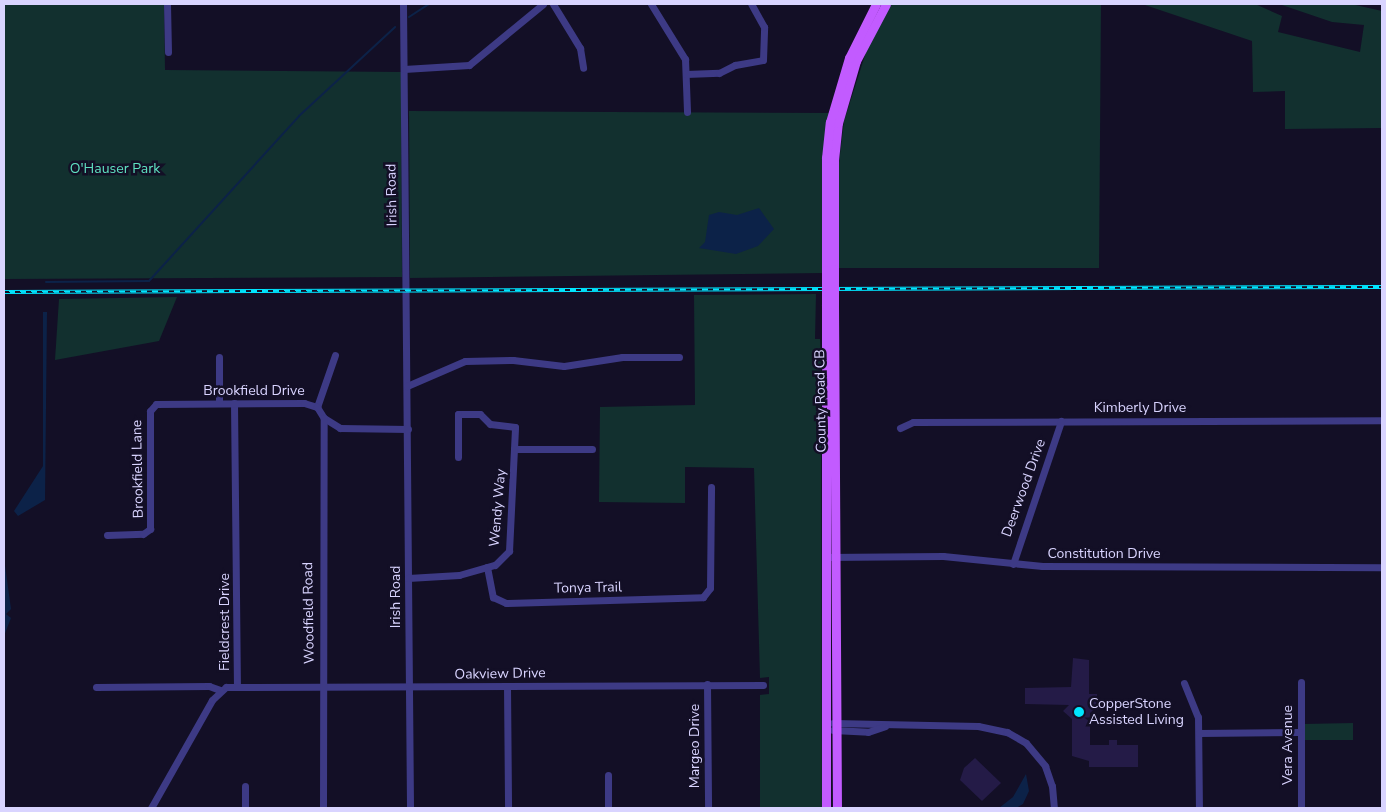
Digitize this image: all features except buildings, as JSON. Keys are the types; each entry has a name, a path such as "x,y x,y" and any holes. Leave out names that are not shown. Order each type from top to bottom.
{"main road":[{"name":"County Road CB","path":"826,808 826,557 830,270 826,158 830,122 848,58 876,4"},
{"name":"County Road CB","path":"830,270 834,160 838,123 856,61 886,4"},
{"name":"County Road CB","path":"830,305 836,557 837,808"}],"street":[{"path":"167,4 168,52"},
{"name":"Irish Road","path":"403,4 410,808"},
{"path":"404,69 469,65 544,4"},
{"path":"553,4 580,48 583,68"},
{"path":"651,4 685,59 687,112"},
{"path":"686,74 719,73 735,64 763,60 764,27 751,4"},
{"path":"317,407 335,355"},
{"path":"219,357 219,404"},
{"path":"407,386 465,361 513,360 564,366 622,357 679,357"},
{"name":"Brookfield Drive","path":"152,407 234,403 304,403 317,407 324,418"},
{"name":"Fieldcrest Drive","path":"151,808 220,690 237,685 234,403"},
{"name":"Brookfield Lane","path":"106,535 149,531 152,407"},
{"name":"Wendy Way","path":"408,578 451,576 487,567 500,562 509,551 514,426 490,424 480,414 458,414 458,458"},
{"path":"324,418 346,429 408,429"},
{"name":"Woodfield Road","path":"323,808 324,418"},
{"name":"Kimberly Drive","path":"900,428 913,422 1382,420"},
{"name":"Deerwood Drive","path":"1013,564 1061,421"},
{"path":"514,449 592,449"},
{"name":"Tonya Trail","path":"487,567 493,597 506,603 699,598 708,595 710,588 711,487"},
{"name":"Constitution Drive","path":"826,557 943,556 1013,564 1382,566"},
{"path":"1184,682 1196,711 1199,733 1199,808"},
{"name":"Vera Avenue","path":"1300,682 1301,808"},
{"name":"Margeo Drive","path":"707,684 708,808"},
{"name":"Oakview Drive","path":"237,685 763,685"},
{"path":"96,687 209,686 220,690"},
{"path":"506,686 508,808"},
{"path":"826,726 837,721 886,726 978,726 1007,732 1026,743 1045,766 1052,786 1054,808"},
{"path":"826,726 837,732 868,732 886,726"},
{"path":"1199,733 1300,732"},
{"path":"608,775 608,808"},
{"path":"245,786 245,808"}],"green space":[{"name":"O'Hauser Park","path":"4,4 164,4 165,70 401,72 402,277 4,279"},
{"path":"891,4 1101,4 1099,268 839,268 838,171 844,121 867,49"},
{"path":"1142,4 1255,4 1282,16 1278,32 1360,52 1364,25 1332,22 1279,4 1351,4 1382,11 1382,128 1285,129 1285,91 1253,92 1252,41"},
{"path":"409,111 830,113 823,273 410,278"},
{"path":"816,294 815,339 820,339 821,362 822,808 760,808 760,695 769,694 769,677 760,678 754,468 685,467 685,503 599,502 600,407 695,405 694,295"},
{"path":"177,297 159,341 55,360 59,299"},
{"path":"1353,723 1353,740 1304,740 1304,724"}],"water":[{"path":"759,208 774,229 758,246 736,254 699,248 705,242 709,215 719,212 737,215"},
{"path":"43,312 47,312 45,500 18,516 14,511 43,466"},
{"path":"4,558 11,609 6,614 11,618 4,636"},
{"path":"1026,774 1029,791 1023,804 1016,808 999,808 1013,797"}],"waterway":[{"path":"409,17 429,4"},
{"path":"46,282 149,281 299,116 395,27"}],"railway":[{"path":"4,292 1382,287"}],"place":[{"name":"CopperStone Assisted Living","path":"1079,712"}]}
